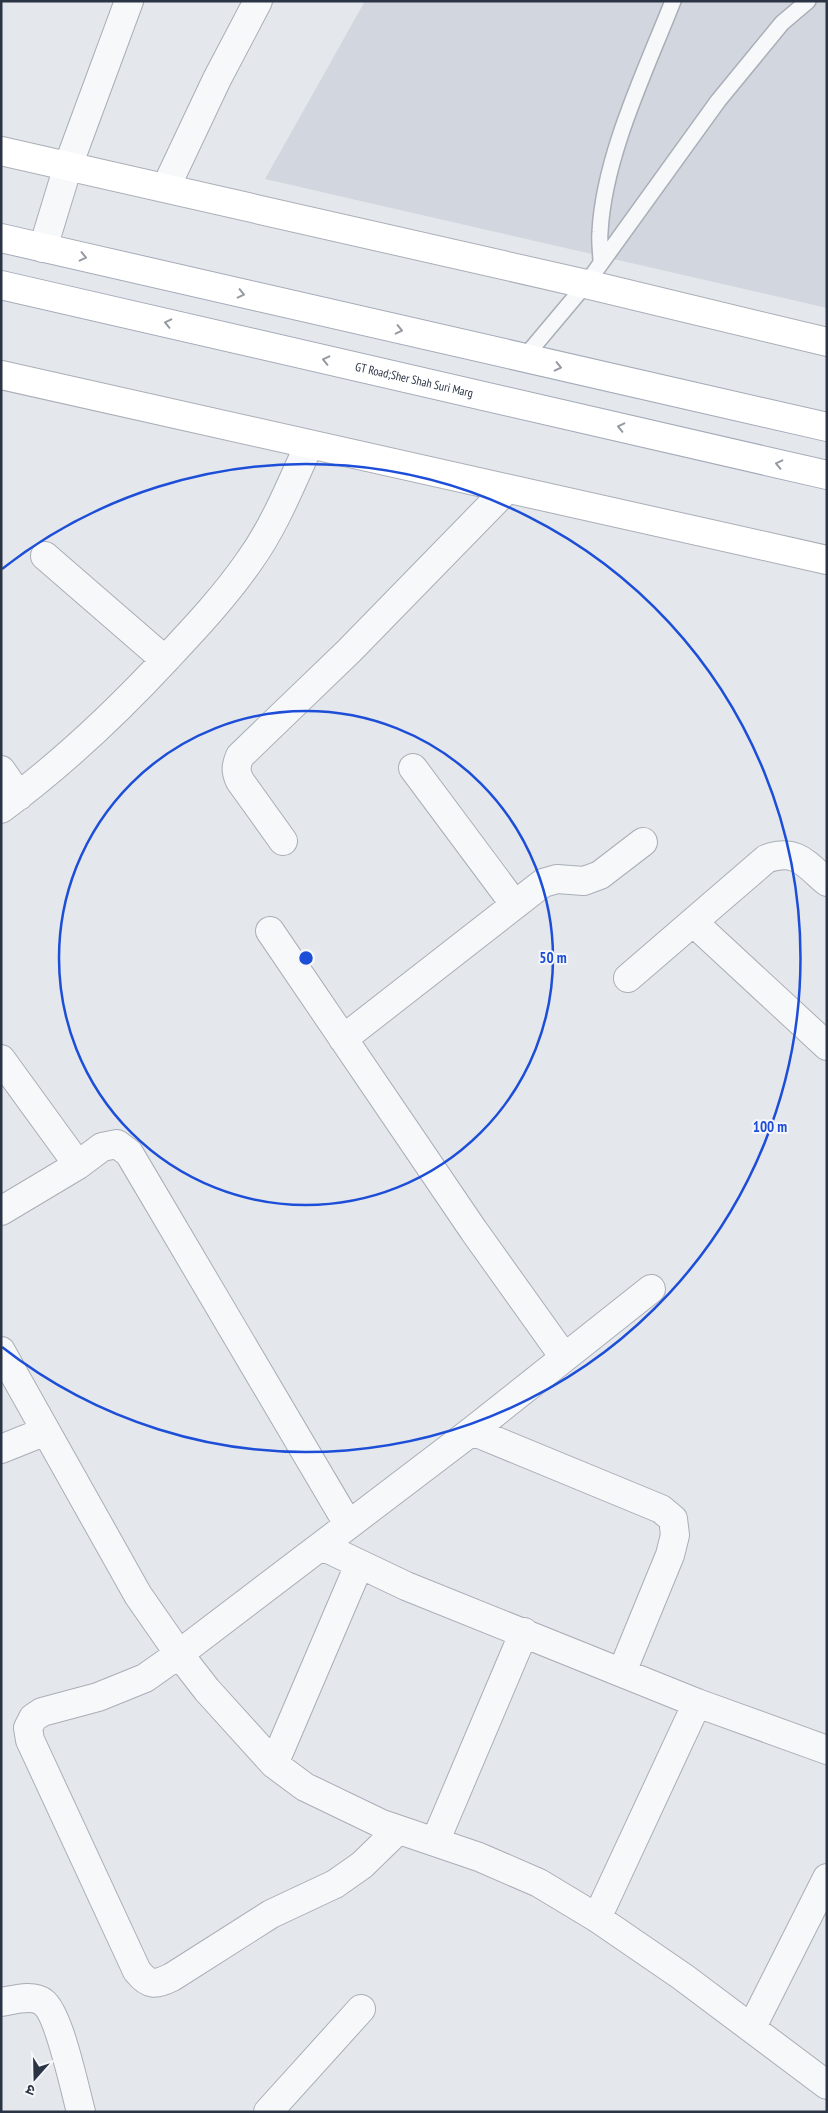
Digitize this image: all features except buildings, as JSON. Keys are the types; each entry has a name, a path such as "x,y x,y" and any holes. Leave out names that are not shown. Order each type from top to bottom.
{"main road":[{"path":"1,151 166,187 451,255 594,273 827,342"},
{"path":"1,238 523,359 827,427"},
{"name":"GT Road;Sher Shah Suri Marg","path":"1,285 827,474"},
{"path":"1,375 827,560"}],"street":[{"path":"43,248 68,166 129,1"},
{"path":"166,187 217,79 258,1"},
{"path":"1,770 10,802 71,754 141,687 208,615 251,559 283,501 309,445"},
{"path":"283,841 236,773 240,756 349,651 506,489"},
{"path":"45,556 165,660"},
{"path":"413,768 515,905"},
{"path":"343,1039 543,883 558,879 584,881 600,875 644,842"},
{"path":"628,978 766,859 779,854 790,854 804,861 827,882"},
{"path":"693,922 827,1046"},
{"path":"270,931 564,1357"},
{"path":"1,1059 78,1165"},
{"path":"1,1211 78,1165 102,1147 117,1144 129,1153 348,1524"},
{"path":"398,1830 362,1865 335,1884 271,1914 159,1984 146,1981 137,1971 30,1740 28,1728 33,1718 42,1712 98,1697 145,1678 472,1431 651,1289"},
{"path":"1,1351 138,1595 207,1690 274,1764 306,1787 382,1824 479,1858 539,1883 597,1918 683,1977 827,2085"},
{"path":"1,1449 46,1431"},
{"path":"472,1431 661,1509 673,1519 675,1535 670,1555 622,1672"},
{"path":"322,1546 406,1586 697,1703 827,1750"},
{"path":"274,1764 359,1564"},
{"path":"435,1842 524,1632"},
{"path":"597,1918 697,1703"},
{"path":"752,2027 827,1878"},
{"path":"1,2002 25,1997 43,2001 54,2015 81,2112"},
{"path":"268,2112 361,2009"}],"lane":[{"path":"594,273 606,189 624,127 673,1"},
{"path":"523,359 594,273 718,100 782,23 808,1"}],"shaded area":[{"path":"365,1 827,1 827,308 265,179"}]}
